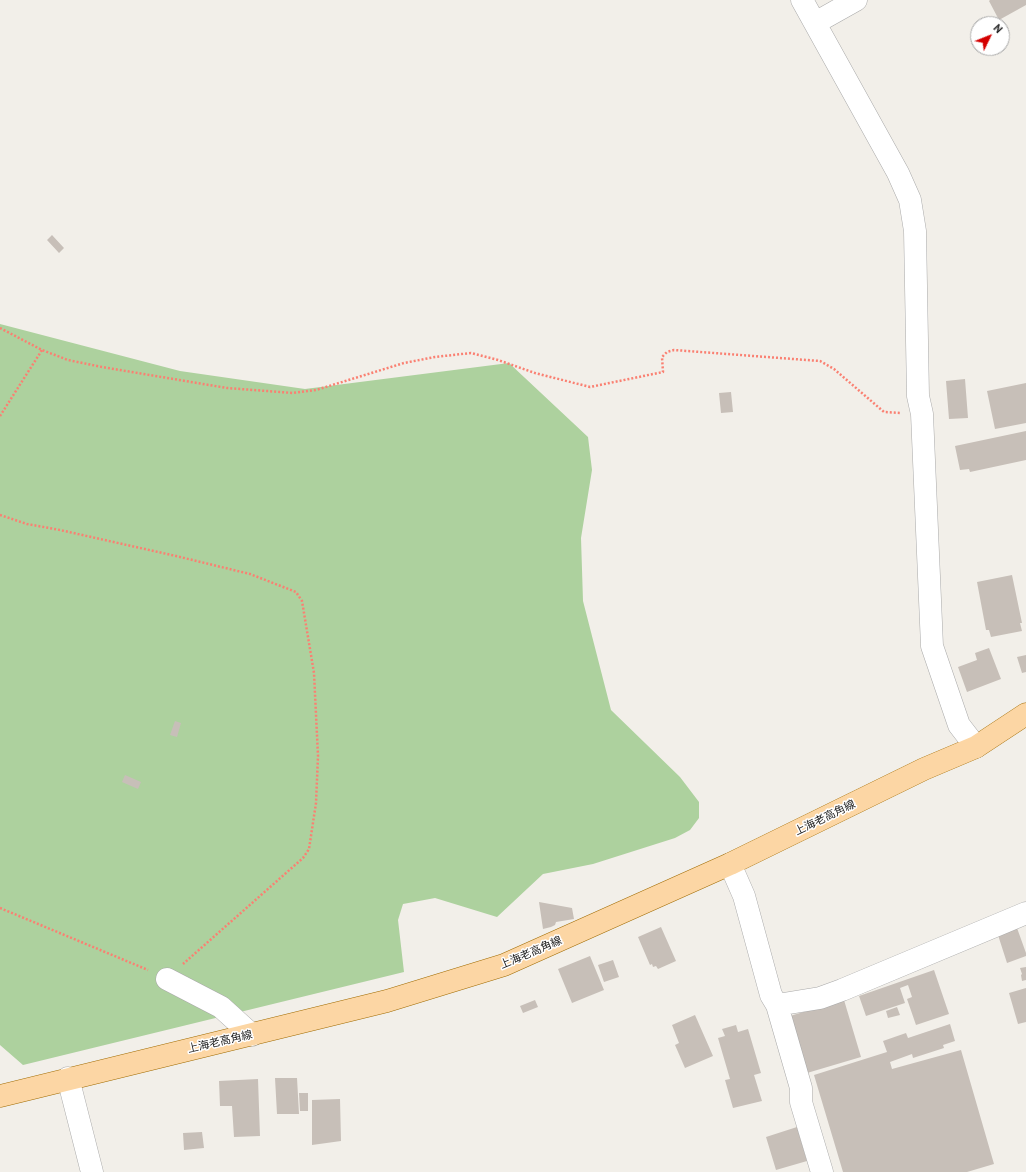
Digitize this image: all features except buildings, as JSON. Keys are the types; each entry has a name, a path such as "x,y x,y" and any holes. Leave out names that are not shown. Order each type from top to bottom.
{"main road":[{"name":"上海老高角線","path":"0,1096 68,1078 252,1035 387,1001 504,965 730,864 924,769 976,746 1026,714"}],"street":[{"path":"802,0 898,173 910,200 915,231 918,396 922,414 932,646 959,725 976,746"},
{"path":"815,23 856,0"},
{"path":"730,864 744,896 771,995 777,1005 801,1088 801,1102 822,1172"},
{"path":"777,1005 820,998 842,990 1026,913"},
{"path":"166,979 221,1007 252,1035"},
{"path":"68,1078 92,1172"}],"path":[{"path":"0,328 42,350 68,360 227,388 293,393 316,390 404,363 435,357 471,353 498,360 535,374 590,387 663,372 662,357 667,352 674,350 820,361 834,369 884,412 922,414"},
{"path":"0,416 42,350"},
{"path":"0,515 28,524 98,538 250,574 296,592 302,601 314,673 318,756 316,803 309,849 303,858 166,979 142,967 0,908"}],"green space":[{"path":"0,324 180,371 305,389 509,363 588,437 592,470 581,538 583,601 611,710 680,777 699,802 699,818 690,830 675,838 593,864 543,874 497,917 435,898 403,904 398,920 404,972 23,1065 0,1045"}]}
